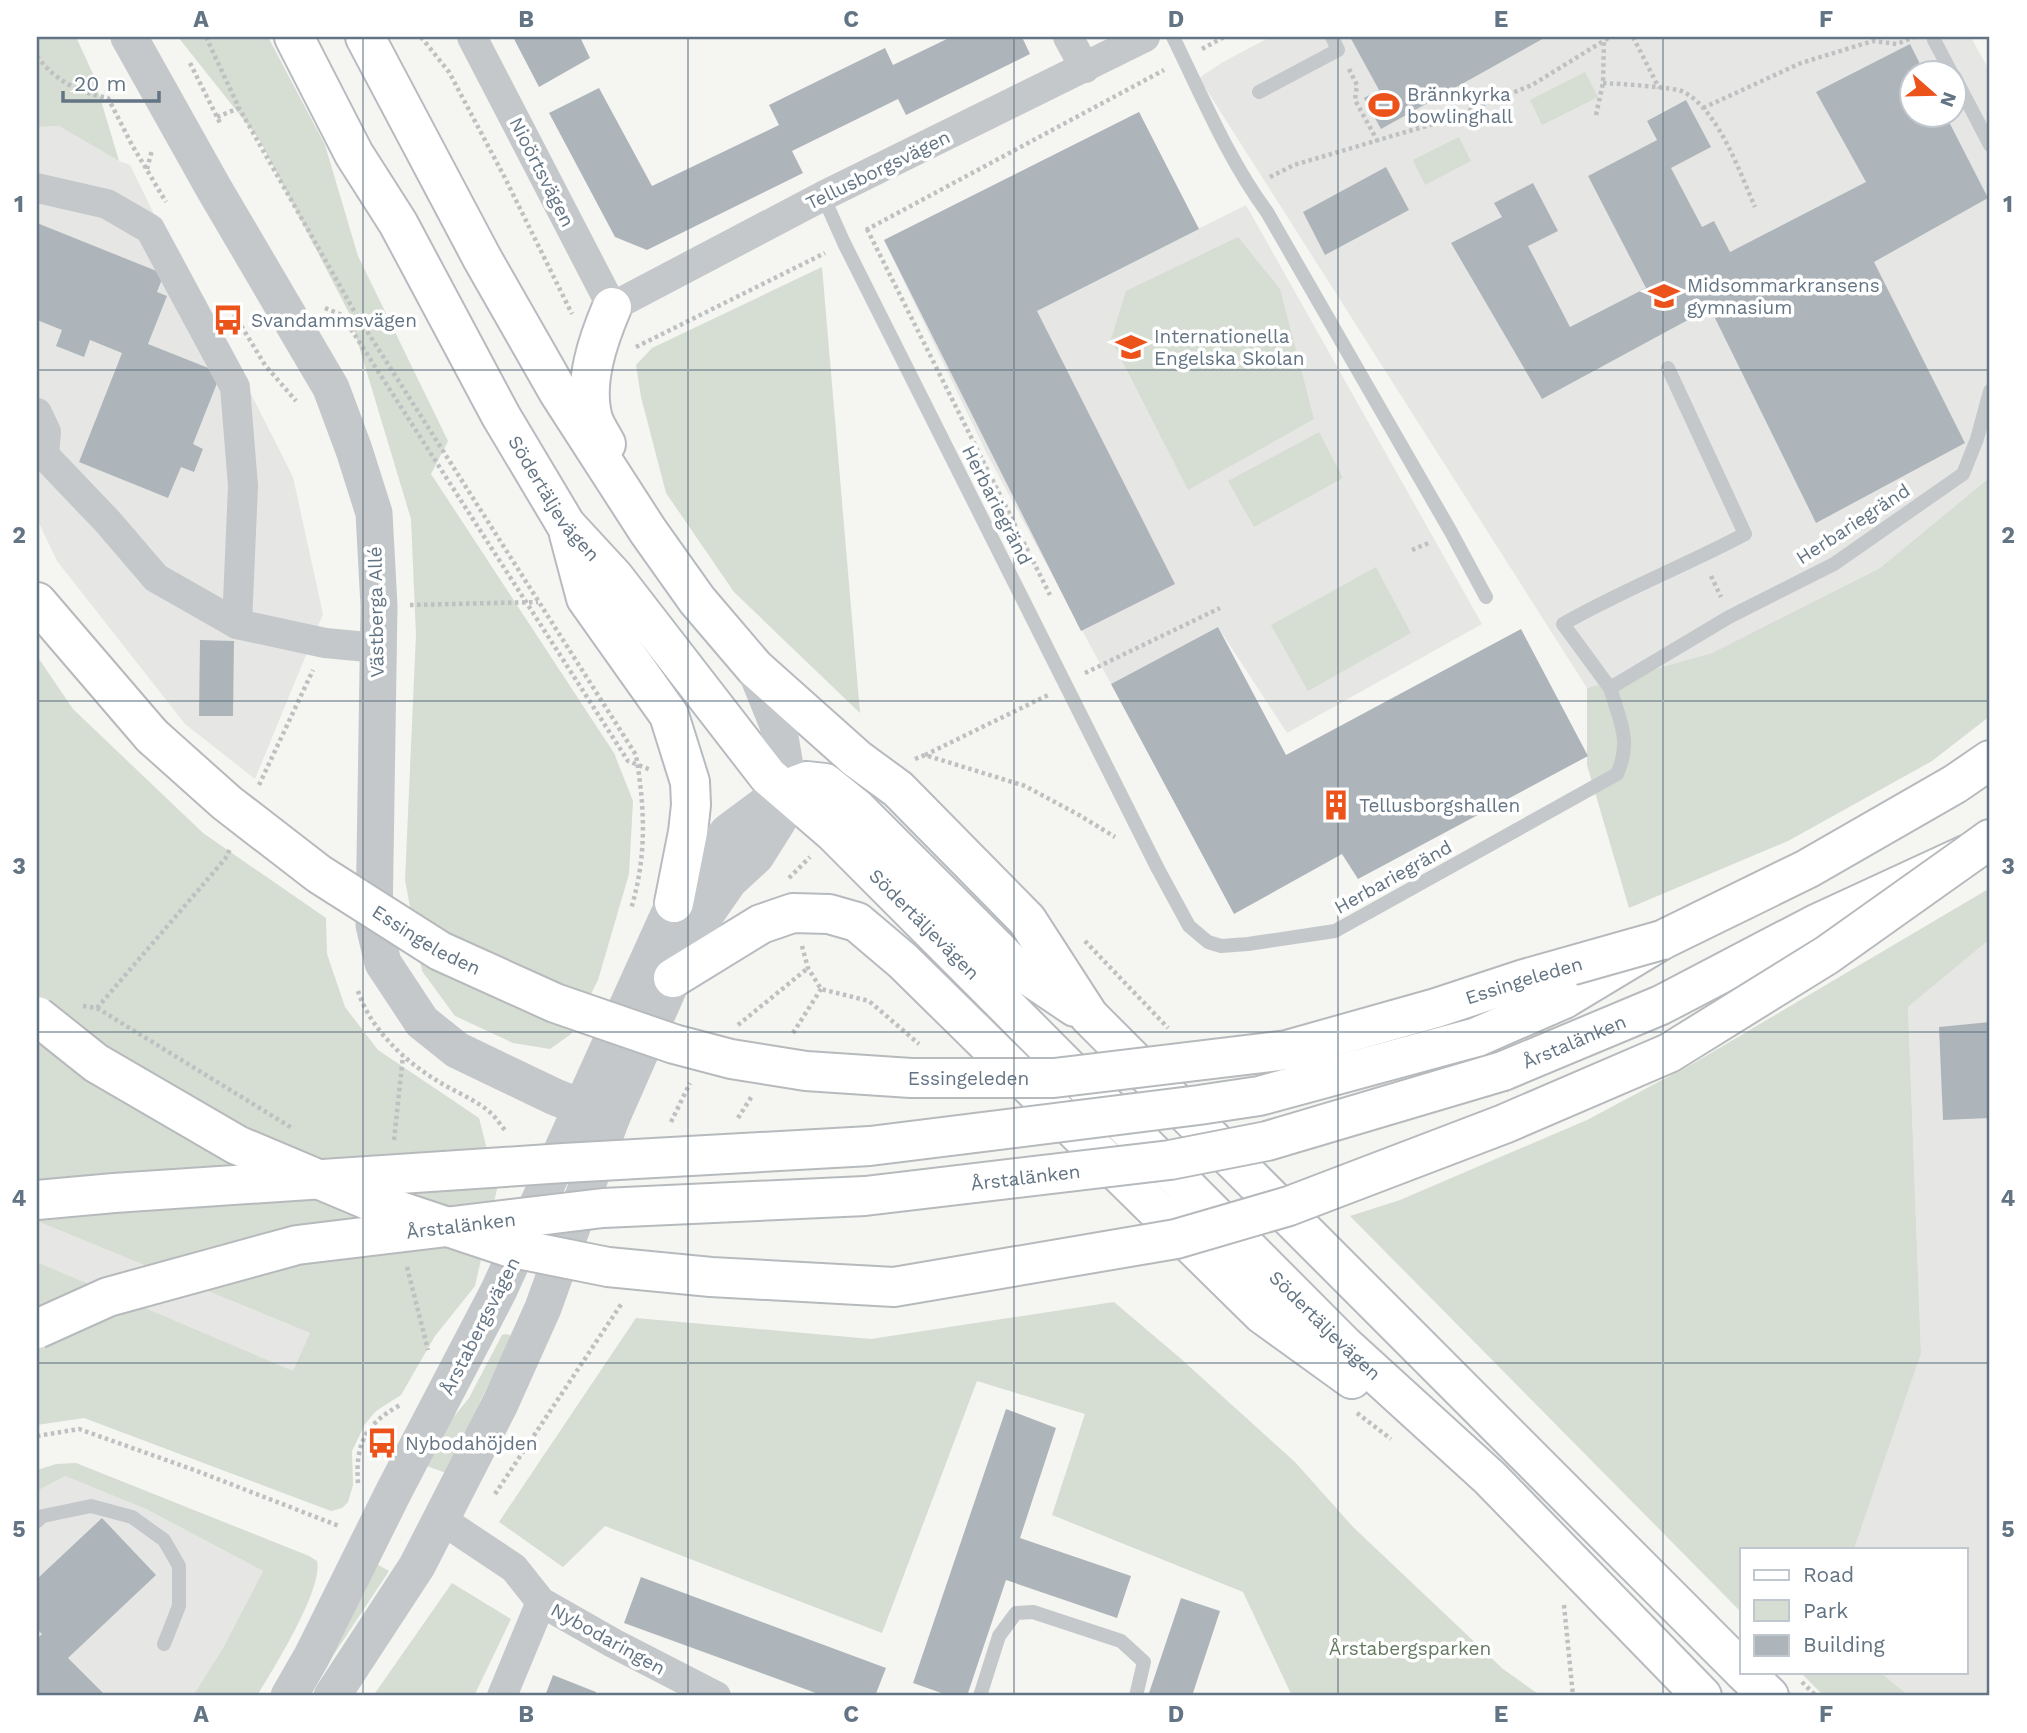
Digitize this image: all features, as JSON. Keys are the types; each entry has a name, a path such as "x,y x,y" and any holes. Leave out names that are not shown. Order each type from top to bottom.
{"main road":[{"name":"Södertäljevägen","path":"294,37 355,154 398,223 501,416 566,525 614,577 768,776 786,789 843,842 1344,1345 1490,1478 1702,1696"},
{"path":"365,37 482,258 552,382 648,531 697,600 755,668 857,759 898,789 1027,920 1089,1016"},
{"path":"612,307 596,344 591,382 593,419 648,531"},
{"path":"566,525 586,598 668,715 690,782 688,832 674,903"},
{"name":"Essingeleden","path":"37,602 152,736 227,803 319,874 440,951 555,1003 674,1044 731,1059 806,1071 911,1079 1054,1078 1287,1050 1662,940 1807,869 1990,761"},
{"path":"786,789 807,781 825,783 856,808 1014,966 1089,1016 1740,1668"},
{"path":"37,1016 96,1063 237,1145 370,1201 508,1247 608,1267 894,1287 1176,1238 1289,1206 1504,1124 1670,1052 1827,955 1981,846"},
{"name":"Årstalänken","path":"37,1329 108,1297 297,1245 603,1208 865,1196 1170,1160 1267,1141 1503,1071 1661,1005 1816,924 1981,846"},
{"path":"673,978 761,924 793,913 829,914 857,922 903,961 1262,1314 1490,1478"},
{"path":"37,1200 550,1164 870,1146 1259,1096 1477,1037 1564,999 1662,940"},
{"path":"1746,1674 1769,1696"}],"street":[{"name":"Västberga Allé","path":"129,37 331,388 374,513 379,606 374,925 383,963 422,1022 457,1049 597,1114"},
{"name":"Nioörtsvägen","path":"472,37 612,307"},
{"path":"1068,37 1085,68"},
{"name":"Tellusborgsvägen","path":"612,307 823,196 1145,37"},
{"path":"37,188 107,204 150,229 235,387 243,486 237,624"},
{"path":"41,423 44,455 108,522 156,578 237,624 326,643 378,648"},
{"name":"Årstabergsvägen","path":"289,1696 312,1656 376,1489 499,1290 673,978 704,917 729,881 757,856 778,821 786,789 786,772 778,725 755,668"},
{"name":"Årstabergsvägen","path":"332,1696 417,1566 455,1528 500,1404 543,1308 597,1114 674,903 728,832 786,789"},
{"path":"376,1489 455,1528"},
{"name":"Nybodaringen","path":"455,1528 514,1568 541,1602 716,1696"},
{"path":"502,1696 541,1602"}],"lane":[{"path":"1173,37 1249,188 1267,212 1486,597"},
{"path":"1934,40 1945,60"},
{"path":"1259,92 1335,43"},
{"path":"1968,103 1990,145"},
{"name":"Herbariegränd","path":"823,196 844,243 1158,869 1189,926 1208,943 1221,946 1335,931 1617,774 1624,758 1626,742 1610,688 1729,617 1834,564 1963,474 1977,439 1990,391"},
{"path":"1610,688 1563,624 1607,599 1745,534 1668,368"},
{"path":"37,1521 43,1516 92,1506 132,1517 163,1540 179,1566 179,1606 164,1644"},
{"path":"980,1696 999,1636 1016,1613 1033,1612 1121,1642 1144,1662 1136,1696"}],"path":[{"path":"206,37 239,108 352,309 636,755 645,823 640,879 629,916"},
{"path":"421,37 449,72 580,330 613,359 844,243 1184,59"},
{"path":"1633,37 1660,89"},
{"path":"1703,108 1801,63 1873,41 1897,44 1915,37"},
{"path":"1597,115 1607,38"},
{"path":"1294,165 1443,121 1532,85 1607,38"},
{"path":"1335,43 1357,85 1355,100 1377,142"},
{"path":"37,55 72,88 108,98 132,145"},
{"path":"190,63 214,110"},
{"path":"1603,83 1683,91 1703,108 1726,140 1755,207"},
{"path":"218,117 239,108"},
{"path":"323,307 342,315 628,761 638,766"},
{"path":"342,315 352,309"},
{"path":"1412,550 1434,540"},
{"path":"379,606 538,601"},
{"path":"907,762 1067,686 1088,671 1220,608"},
{"path":"259,787 326,643"},
{"path":"925,755 1025,786 1113,836 1147,871 1158,869"},
{"path":"97,1008 225,859 236,835"},
{"path":"808,968 821,989"},
{"path":"73,1006 97,1008 303,1134"},
{"path":"403,1056 433,1079 491,1112 514,1141"},
{"path":"735,1122 757,1087"},
{"path":"455,1528 626,1296"},
{"path":"376,1489 357,1468 359,1450 370,1427 379,1417 405,1401"},
{"path":"37,1436 79,1429 197,1471 345,1529"},
{"path":"1564,1604 1573,1696"}],"shaded area":[{"name":"Midsommarkransens gymnasium","path":"1270,37 1971,37 1990,72 1990,477 1880,568 1712,653 1587,688 1199,78"},
{"name":"Internationella Engelska Skolan","path":"1139,112 1198,229 1246,205 1482,624 1287,733 1218,627 1111,684 987,454 884,240"},
{"path":"59,126 130,165 177,261 237,366 293,477 323,614 255,779 185,724 57,561 37,519 37,127"},
{"path":"1990,939 1990,1696 1909,1696 1882,1674 1968,1674 1968,1548 1854,1548 1921,1352 1908,1007"},
{"path":"37,1221 310,1333 293,1372 37,1262"},
{"path":"65,1476 146,1509 263,1571 223,1648 193,1696 37,1696 37,1491"}],"green space":[{"path":"37,37 76,37 93,74 119,161 59,126 37,127"},
{"path":"178,37 268,37 325,145 358,256 448,441 431,474 614,753 633,801 629,874 598,980 571,1034 550,1049 513,1043 455,1016 422,971 405,880 416,635 411,519 349,313 259,139"},
{"path":"1585,72 1598,97 1542,125 1530,100"},
{"path":"1459,137 1471,161 1425,185 1413,160"},
{"path":"1238,237 1280,289 1314,419 1188,490 1111,339 1126,291"},
{"path":"822,267 860,713 734,592 666,493 641,397 636,365 652,348"},
{"path":"1319,432 1343,478 1254,527 1228,481"},
{"path":"1990,477 1990,716 1932,761 1788,841 1629,908 1587,765 1587,688 1712,653 1880,568"},
{"path":"1376,567 1411,633 1308,691 1271,625"},
{"path":"37,656 73,709 203,833 326,918 327,954 345,1007 378,1050 479,1118 497,1189 475,1286 435,1336 401,1395 376,1411 365,1424 352,1451 353,1485 348,1502 342,1508 331,1511 84,1418 37,1425 37,1262 293,1371 310,1333 37,1221"},
{"path":"1990,888 1990,939 1908,1007 1921,1353 1854,1548 1740,1548 1740,1611 1350,1216 1400,1200 1587,1120 1694,1063"},
{"name":"Årstabergsparken","path":"1114,1302 1295,1462 1353,1527 1503,1669 1541,1696 1292,1696 1243,1592 1052,1515 1085,1414 977,1381 882,1633 605,1526 563,1567 499,1522 636,1318 871,1339"},
{"path":"502,1335 510,1335 510,1339 446,1473 424,1465 439,1435 469,1398"},
{"path":"76,1463 317,1561 313,1590 305,1609 257,1696 193,1696 223,1648 263,1571 146,1509 65,1476 37,1491 37,1470 56,1464"},
{"path":"373,1562 389,1571 317,1680"},
{"path":"452,1583 511,1619 474,1696 373,1696"},
{"path":"1802,1674 1882,1674 1909,1696 1824,1696"}],"building":[{"path":"513,37 580,37 590,58 539,87"},
{"path":"951,37 1022,37 1030,54 906,115 898,99 792,151 803,173 647,250 615,237 549,113 599,88 652,186 779,125 769,105 885,48 893,65"},
{"path":"1350,37 1546,37 1381,129 1364,98 1379,90"},
{"path":"1910,44 1918,60 1898,60 1898,130 1953,130 1988,198 1874,262 1965,443 1816,523 1710,308 1542,399 1451,243 1502,217 1494,203 1533,183 1558,231 1528,246 1570,327 1646,288 1588,176 1657,140 1647,121 1686,100 1711,147 1671,168 1702,227 1714,221 1730,252 1866,182 1816,92"},
{"path":"1139,112 1199,229 1037,311 1175,584 1081,631 884,240"},
{"path":"1386,167 1409,210 1325,255 1303,212"},
{"path":"37,223 164,274 157,292 167,296 148,344 221,373 193,444 203,449 194,472 181,467 168,498 79,462 122,353 90,340 84,357 56,346 62,330 37,320"},
{"name":"Tellusborgshallen","path":"1218,627 1286,755 1521,629 1588,756 1358,879 1342,854 1234,914 1111,684"},
{"path":"200,640 234,641 233,716 199,716"},
{"path":"1990,1022 1990,1118 1943,1120 1939,1027"},
{"path":"1006,1409 1056,1428 1020,1538 1131,1576 1117,1618 1006,1580 967,1696 950,1696 913,1683"},
{"path":"102,1518 156,1575 68,1658 106,1696 37,1696 37,1639 42,1634 37,1629 37,1579"},
{"path":"641,1577 886,1668 875,1696 824,1696 624,1623"},
{"path":"1181,1598 1220,1611 1192,1696 1148,1696"},
{"path":"553,1675 596,1692 595,1696 545,1696"}],"place":[{"name":"Brännkyrka bowlinghall","path":"1384,105"},
{"name":"Midsommarkransens gymnasium","path":"1664,296"},
{"name":"Svandammsvägen","path":"228,320"},
{"name":"Internationella Engelska Skolan","path":"1131,347"},
{"name":"Tellusborgshallen","path":"1336,805"},
{"name":"Nybodahöjden","path":"382,1443"}]}
